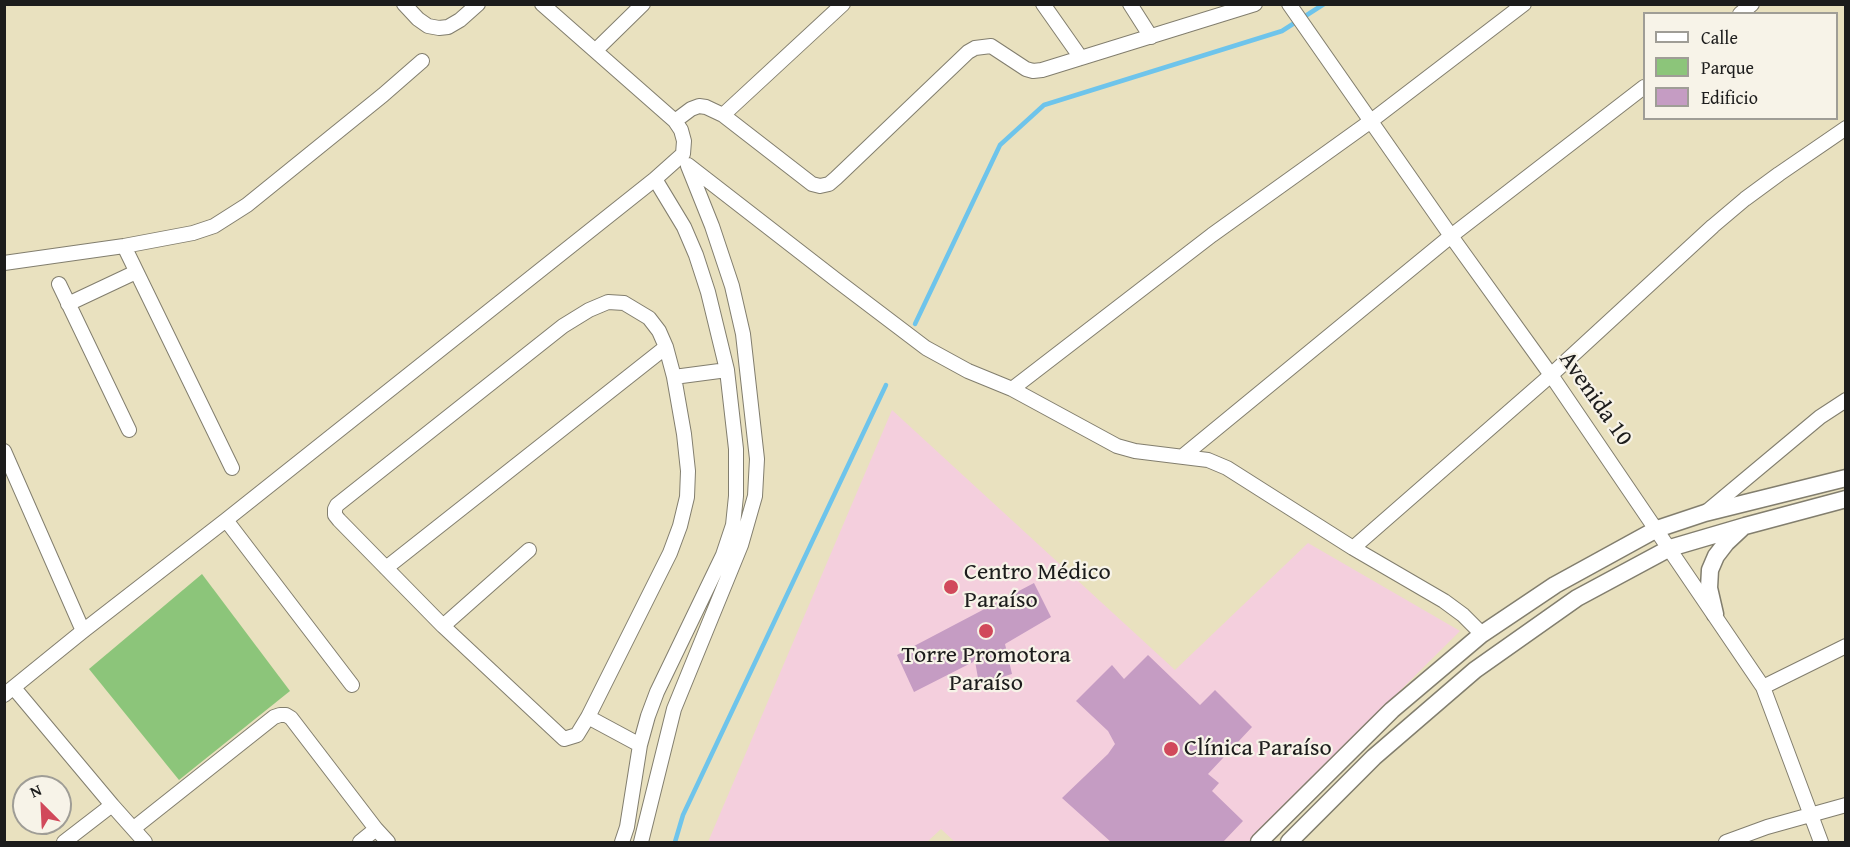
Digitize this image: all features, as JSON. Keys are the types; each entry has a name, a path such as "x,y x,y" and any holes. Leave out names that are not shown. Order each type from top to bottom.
{"street":[{"path":"404,4 428,26 439,28 448,27 460,20 478,4"},
{"path":"542,4 675,121 681,130 685,159 712,226 732,286 743,334 757,459 755,496 741,545 674,709 641,843"},
{"path":"596,50 643,4"},
{"path":"723,115 843,4"},
{"path":"1043,4 1081,58"},
{"path":"1130,4 1151,37"},
{"path":"675,121 699,106 706,107 723,115 812,184 820,186 829,184 836,178 968,52 975,48 991,46 1026,69 1042,70 1255,4"},
{"name":"Avenida 10","path":"1289,4 1551,375 1671,548 1763,687 1821,843"},
{"path":"1012,389 1212,235 1371,121 1524,4"},
{"path":"4,263 124,246 194,233 214,226 247,205 283,177 422,61"},
{"path":"1183,456 1451,236 1643,88"},
{"path":"1353,548 1551,375 1729,212 1845,128"},
{"path":"145,843 134,828 9,691 655,179 685,159"},
{"path":"685,159 835,279 926,348 968,371 1012,389 1117,446 1153,454 1208,460 1227,468 1353,548 1444,601 1463,615 1482,634"},
{"path":"622,843 627,827 640,745 648,716 657,692 723,555 733,525 736,496 736,449 727,370 708,292 684,227 655,179"},
{"path":"124,246 232,468"},
{"path":"68,304 136,273"},
{"path":"59,284 129,430"},
{"path":"608,302 624,303 650,318 666,346 674,377 688,471 687,497 680,526 670,553 588,717 577,735 564,739 443,626 339,520 335,514 337,506 553,334 589,310 608,302"},
{"path":"386,568 666,346"},
{"path":"674,377 727,370"},
{"path":"1705,513 1820,417 1845,399"},
{"path":"4,451 83,631"},
{"path":"1260,843 1392,710 1482,634 1556,585 1657,529 1705,513 1845,478"},
{"path":"1289,843 1374,757 1475,670 1577,598 1671,548 1845,499"},
{"path":"226,520 352,685"},
{"path":"1714,614 1709,588 1710,570 1716,556 1726,543 1745,526"},
{"path":"443,626 529,550"},
{"path":"1763,687 1845,646"},
{"path":"134,828 274,717 286,715 291,718 388,843"},
{"path":"588,717 640,745"},
{"path":"64,843 112,805"},
{"path":"1725,843 1767,827 1845,805"},
{"path":"360,843 376,829"}],"shaded area":[{"name":"Centro Médico Paraíso","path":"892,410 1175,670 1308,543 1460,631 1248,842 955,842 941,829 927,842 708,842"}],"green space":[{"path":"202,574 290,691 179,780 89,669"}],"building":[{"name":"Torre Promotora Paraíso","path":"1034,583 1051,617 1005,644 1012,674 979,684 975,661 914,692 897,655"},
{"name":"Clínica Paraíso","path":"1148,655 1200,705 1215,690 1252,727 1208,774 1219,783 1212,791 1243,821 1223,842 1111,842 1062,798 1108,754 1115,744 1108,731 1076,701 1112,665 1124,679"}],"waterway":[{"path":"915,324 1000,145 1044,105 1282,31 1324,4"},
{"path":"675,842 683,815 886,385"}],"place":[{"name":"Centro Médico Paraíso","path":"951,587"},
{"name":"Torre Promotora Paraíso","path":"986,631"},
{"name":"Clínica Paraíso","path":"1171,749"}]}
